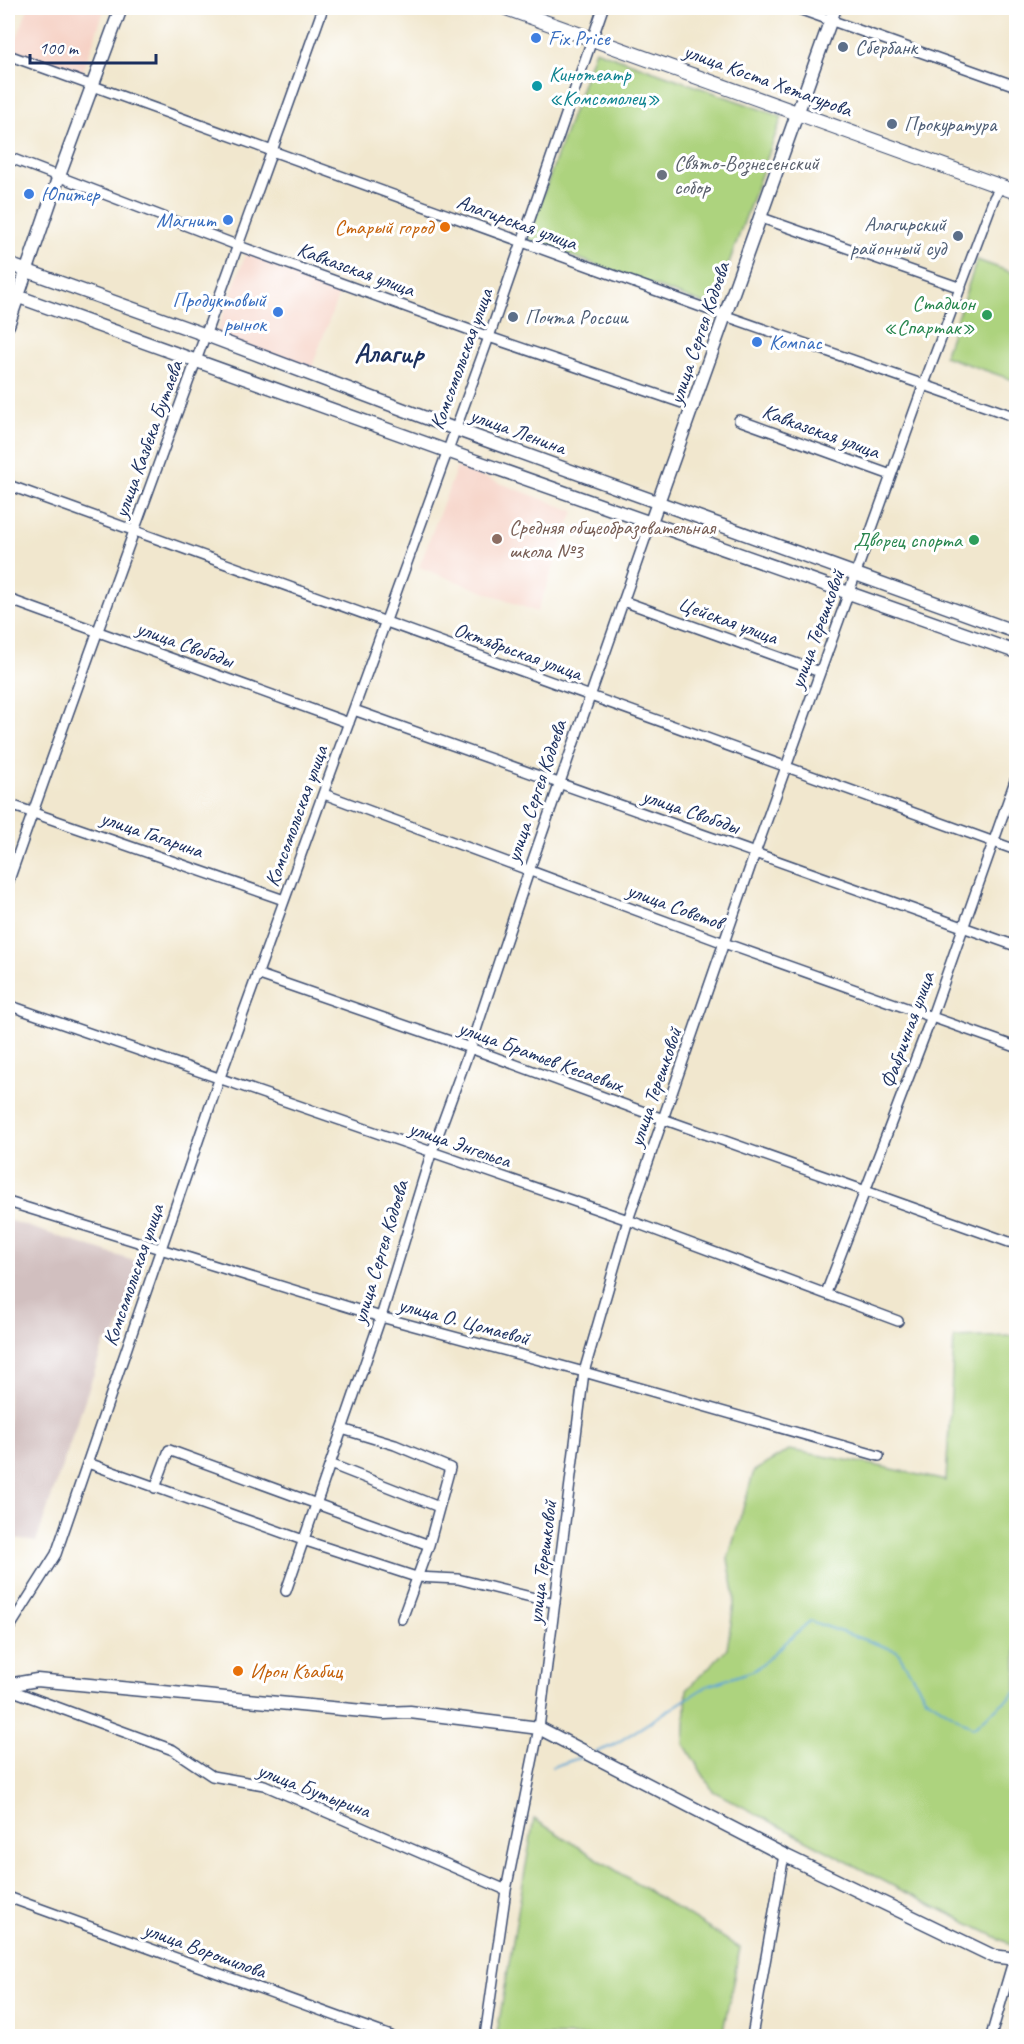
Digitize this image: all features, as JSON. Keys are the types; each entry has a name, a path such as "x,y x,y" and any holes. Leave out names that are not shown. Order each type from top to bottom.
{"main road":[{"name":"улица Коста Хетагурова","path":"506,8 1017,192"}],"street":[{"path":"8,326 13,295 27,271 59,176 121,8"},
{"name":"улица Казбека Бутаева","path":"8,883 133,531 239,246 322,8"},
{"name":"Комсомольская улица","path":"8,1630 56,1554 219,1080 489,337 603,8"},
{"path":"796,8 1017,86"},
{"name":"улица Сергея Кодоева","path":"286,1591 381,1317 431,1154 470,1048 529,871 835,8"},
{"name":"Алагирская улица","path":"8,55 273,150 522,243 1017,417"},
{"name":"Кавказская улица","path":"8,157 239,246 489,337 694,407"},
{"name":"улица Терешковой","path":"485,2037 506,1890 539,1728 584,1372 628,1220 785,767 924,384 994,198 1001,186"},
{"path":"759,217 961,288"},
{"name":"улица Ленина","path":"8,264 206,335 455,429 1017,632"},
{"name":"улица Ленина","path":"13,295 1017,652"},
{"name":"Кавказская улица","path":"739,420 891,475"},
{"name":"Октябрьская улица","path":"8,485 1017,850"},
{"name":"улица Свободы","path":"8,599 349,723"},
{"name":"Цейская улица","path":"623,601 820,672"},
{"name":"улица Свободы","path":"354,710 1017,946"},
{"name":"Фабричная улица","path":"826,1293 932,1016 1017,778"},
{"name":"улица Советов","path":"324,794 724,943 1017,1047"},
{"name":"улица Гагарина","path":"8,804 284,900"},
{"name":"улица Братьев Кесаевых","path":"257,974 1010,1242 1017,1242"},
{"name":"улица Энгельса","path":"8,1005 431,1154 628,1220 898,1321"},
{"name":"улица О. Цомаевой","path":"8,1202 381,1317 879,1456"},
{"path":"342,1429 395,1445 450,1468 429,1545 402,1618"},
{"path":"155,1488 169,1450 429,1545"},
{"path":"88,1463 303,1540 416,1577 458,1580 555,1603"},
{"path":"330,1464 439,1507"},
{"path":"8,1687 37,1680 384,1713 410,1712 539,1728 784,1855 993,1956 1015,1958 991,2037"},
{"name":"улица Бутырина","path":"8,1687 173,1750 212,1776 264,1785 506,1890"},
{"path":"752,2037 784,1855"},
{"name":"улица Ворошилова","path":"8,1898 391,2037"}],"shaded area":[{"path":"28,8 105,8 82,74 13,49"},
{"name":"Продуктовый рынок","path":"246,253 341,288 310,372 215,337"},
{"name":"Средняя общеобразовательная школа №3","path":"457,467 574,511 537,612 419,567"},
{"path":"8,1220 143,1264 114,1340 105,1341 36,1542 14,1538 8,1578"}],"green space":[{"path":"595,50 782,117 713,307 527,240"},
{"name":"Стадион «Спартак»","path":"977,260 1016,274 1016,381 944,356"},
{"path":"1016,1337 1016,1945 899,1889 713,1791 684,1744 687,1689 727,1649 735,1597 728,1559 754,1471 789,1450 946,1481 954,1338"},
{"path":"534,1819 740,1948 722,2036 508,2036 497,2033"}],"waterway":[{"path":"596,1752 612,1746 707,1686 755,1670 810,1621 897,1651 925,1697 973,1728 1016,1692"},
{"path":"552,1767 582,1757"}],"place":[{"name":"Fix Price","path":"536,38"},
{"name":"Сбербанк","path":"843,47"},
{"name":"Кинотеатр «Комсомолец»","path":"537,86"},
{"name":"Прокуратура","path":"892,124"},
{"name":"Свято-Вознесенский собор","path":"662,175"},
{"name":"Юпитер","path":"29,194"},
{"name":"Магнит","path":"228,220"},
{"name":"Старый город","path":"445,227"},
{"name":"Алагирский районный суд","path":"958,236"},
{"name":"Продуктовый рынок","path":"278,312"},
{"name":"Стадион «Спартак»","path":"987,315"},
{"name":"Почта России","path":"513,317"},
{"name":"Компас","path":"757,342"},
{"name":"Средняя общеобразовательная школа №3","path":"497,539"},
{"name":"Дворец спорта","path":"974,540"},
{"name":"Ирон Къабиц","path":"238,1671"}],"district":[{"name":"Алагир","path":"389,353"}]}
